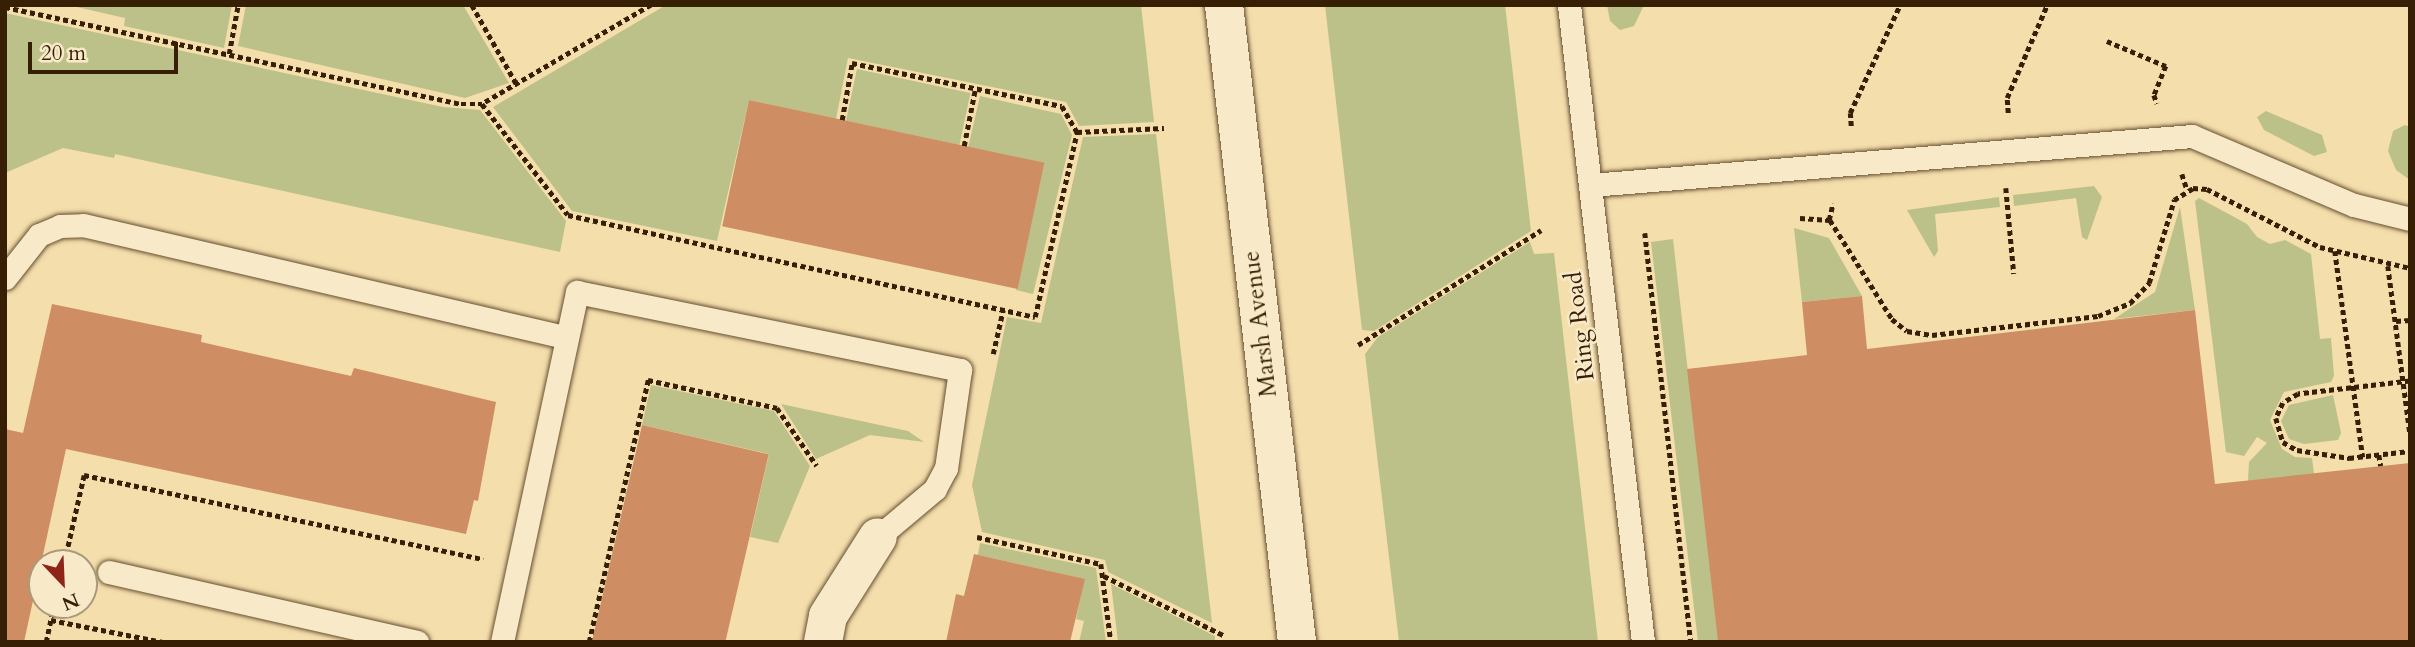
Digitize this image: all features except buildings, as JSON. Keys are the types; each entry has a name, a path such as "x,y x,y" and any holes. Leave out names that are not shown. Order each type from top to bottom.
{"street":[{"name":"Marsh Avenue","path":"1224,5 1297,642"},
{"path":"822,642 828,616 878,537"}],"lane":[{"name":"Ring Road","path":"1569,5 1643,642"},
{"path":"1591,185 2192,136 2211,140 2333,197 2410,219"},
{"path":"5,278 39,235 60,226 83,225 566,337"},
{"path":"502,642 577,292 960,370 946,468 935,489 878,537"},
{"path":"109,572 417,642"}],"path":[{"path":"229,54 238,5"},
{"path":"472,5 517,85"},
{"path":"5,7 461,104 482,104 651,5"},
{"path":"1900,5 1850,113 1852,131 1829,220 1892,319 1907,331 1932,335 2098,316 2130,303 2149,283 2174,200 2193,187 2207,189 2258,219 2335,251 2388,266 2410,268"},
{"path":"2107,41 2166,66 2154,95"},
{"path":"482,104 568,215 1035,317 1077,132 1062,106 852,63 842,120"},
{"path":"964,146 975,89"},
{"path":"1077,132 1164,128"},
{"path":"1800,218 1829,220"},
{"path":"1358,345 1541,230"},
{"path":"1645,233 1691,642"},
{"path":"2335,251 2363,457"},
{"path":"2388,266 2407,381 2410,432"},
{"path":"2396,321 2410,320"},
{"path":"589,642 648,380 777,408 817,466"},
{"path":"2407,381 2292,395 2279,409 2276,428 2283,442 2297,450 2363,457 2410,451"},
{"path":"2379,455 2381,466"},
{"path":"67,549 84,475 518,566"},
{"path":"977,537 1101,564 1111,642"},
{"path":"1103,576 1223,635"},
{"path":"46,642 51,620 163,642"}],"green space":[{"path":"68,5 232,5 224,48 124,26 125,18"},
{"path":"246,5 463,5 509,83 465,98 238,46"},
{"path":"666,5 1141,5 1154,122 1079,126 1066,102 848,58 836,119 749,100 717,241 572,211 493,107"},
{"path":"1325,5 1505,5 1531,231 1374,331 1362,330"},
{"path":"1607,5 1644,5 1634,26 1620,30 1610,21"},
{"path":"5,13 443,107 480,110 566,221 560,252 115,154 114,158 63,148 5,173"},
{"path":"857,69 970,93 959,145 846,121"},
{"path":"980,96 1061,114 1072,135 1033,294 1016,290 1044,164 968,148"},
{"path":"2266,111 2322,135 2327,152 2314,156 2264,130 2257,117"},
{"path":"2405,125 2410,127 2410,180 2396,170 2388,151 2393,131"},
{"path":"1156,134 1212,623 1108,572 1105,560 982,532 972,485 1007,317 1041,323 1083,137"},
{"path":"2094,186 2102,197 2087,240 2082,237 2076,198 2014,206 2013,195"},
{"path":"1999,197 2000,207 1935,214 1938,251 1934,257 1907,210"},
{"path":"2199,198 2247,224 2257,237 2270,244 2285,240 2311,254 2320,339 2331,338 2334,376 2331,382 2284,392 2270,420 2282,449 2295,457 2312,458 2314,474 2248,481 2249,462 2267,443 2257,437 2244,456 2226,452 2195,201"},
{"path":"2180,207 2195,310 2114,319 2155,292"},
{"path":"1794,228 1829,238 1862,296 1802,302"},
{"path":"1673,239 1718,640 1705,642 1698,642 1651,242"},
{"path":"1530,242 1534,254 1554,253 1598,642 1399,642 1365,354 1378,337"},
{"path":"651,385 774,411 810,466 778,543 750,537 769,454 642,425"},
{"path":"2333,395 2341,433 2338,440 2304,444 2289,439 2281,421 2289,405"},
{"path":"781,404 908,431 924,442 870,435 816,459"},
{"path":"980,543 1096,568 1106,642 1079,642 1084,621 1076,619 1084,579 978,555"},
{"path":"1111,584 1215,636 1215,642 1118,642"}]}
